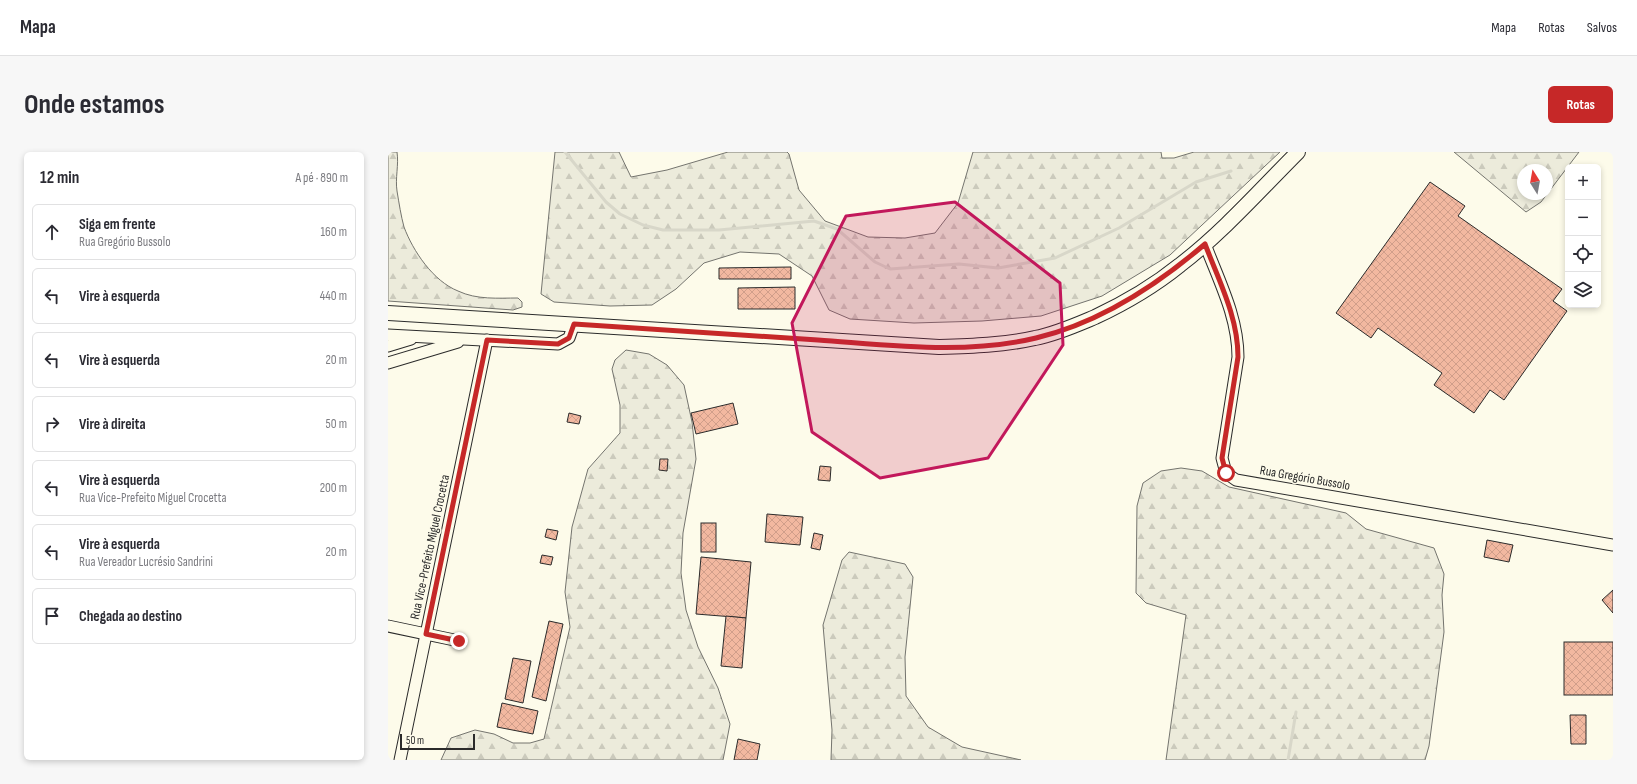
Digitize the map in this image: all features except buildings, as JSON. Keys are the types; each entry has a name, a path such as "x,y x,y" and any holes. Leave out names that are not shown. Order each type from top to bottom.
{"main road":[{"path":"388,313 880,345 939,347 986,346 1036,338 1075,326 1115,308 1169,273 1205,244 1298,152"}],"street":[{"name":"Rua Gregório Bussolo","path":"1205,244 1231,311 1238,340 1238,357 1222,458 1226,473 1236,480 1613,545"},
{"path":"388,335 558,344 569,338 574,324"},
{"path":"388,346 417,336"},
{"path":"388,363 467,339"},
{"name":"Rua Vice-Prefeito Miguel Crocetta","path":"400,760 487,340"},
{"path":"388,626 459,641"}],"highlighted area":[{"path":"955,202 1060,283 1063,345 988,458 880,478 812,432 792,323 846,216"}],"green space":[{"path":"388,152 397,152 397,186 399,205 404,227 418,255 432,273 449,286 465,294 480,297 518,298 522,302 522,307 513,310 388,301"},
{"path":"555,152 619,152 631,177 667,170 728,152 787,152 789,154 799,190 825,221 868,237 905,238 935,233 958,203 973,152 1161,152 1162,158 1174,158 1194,152 1280,152 1170,255 1102,296 1041,316 982,321 914,323 850,319 829,310 812,276 779,254 740,252 704,263 676,289 652,305 610,306 554,302 541,294"},
{"path":"1454,152 1579,152 1570,164 1565,164 1565,170 1553,186 1553,164 1517,164 1517,200 1543,200 1526,212"},
{"path":"626,350 649,354 667,365 684,385 692,422 696,459 683,533 681,573 686,610 698,647 718,688 730,724 723,760 441,760 451,738 475,730 494,734 513,743 530,743 544,739 570,627 565,592 572,527 588,469 620,433 620,405 612,369 615,360"},
{"path":"1181,468 1202,471 1229,487 1346,513 1366,529 1434,548 1444,574 1442,595 1444,632 1429,746 1425,760 1166,760 1186,615 1146,603 1136,593 1137,506 1143,483 1161,471"},
{"path":"849,552 905,564 913,577 905,657 906,696 928,727 962,747 1021,760 831,760 832,730 823,625 842,560"}],"waterway":[{"path":"565,152 606,202 620,214 643,225 663,230 719,230 814,221 837,229 875,262 890,269 959,264 998,268 1055,258 1119,228 1196,182 1231,171"},
{"path":"1288,760 1296,712"}],"route":[{"path":"459,641 426,634 487,340 558,344 569,338 574,324 880,345 939,347 986,346 1036,338 1075,326 1115,308 1147,289 1180,266 1205,244 1231,311 1238,340 1238,357 1223,441 1222,458 1226,473"}]}
